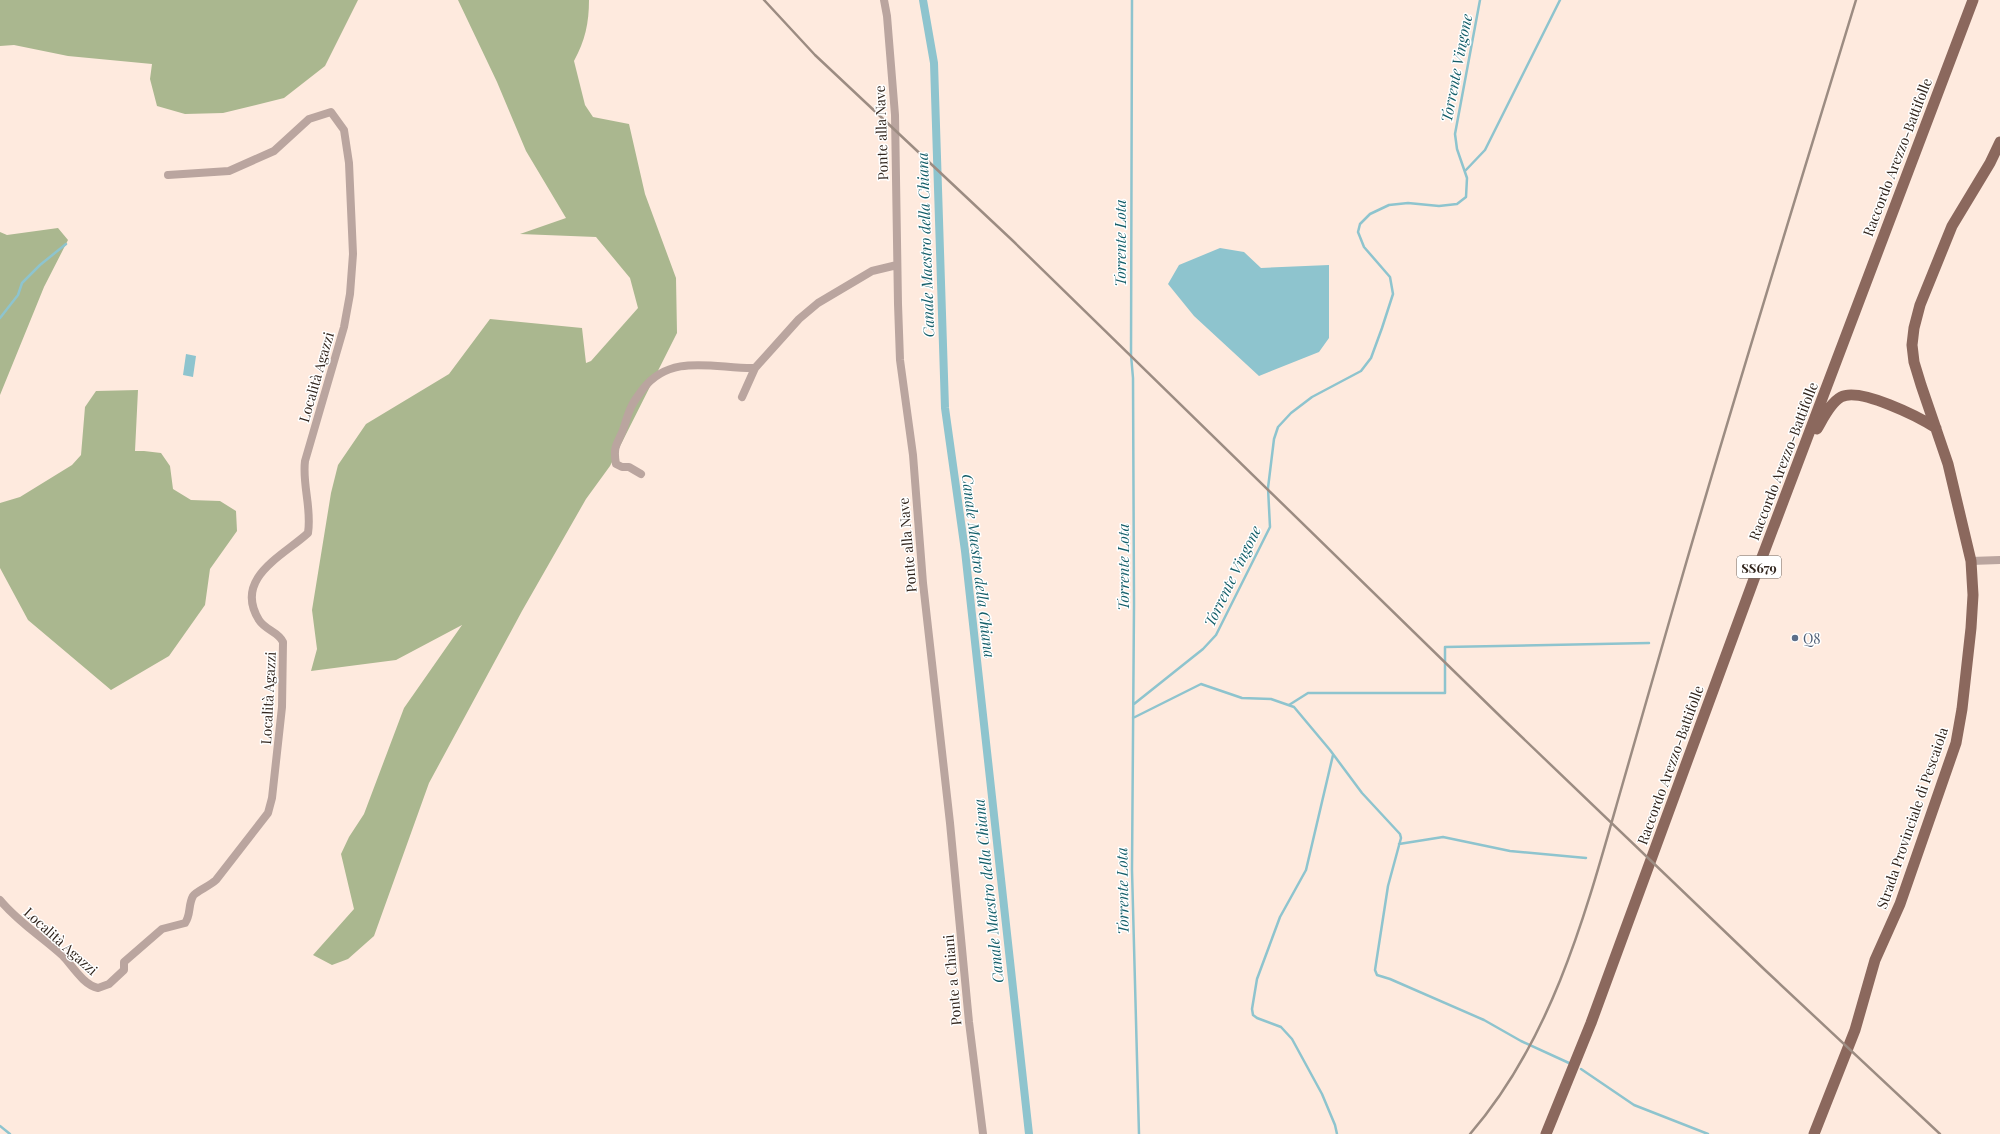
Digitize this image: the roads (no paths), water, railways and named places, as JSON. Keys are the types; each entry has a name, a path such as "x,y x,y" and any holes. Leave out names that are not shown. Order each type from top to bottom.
{"main road":[{"name":"Raccordo Arezzo-Battifolle","path":"1546,1134 1591,1023 1761,560 1806,446 1973,0"},
{"name":"Strada Provinciale di Pescaiola","path":"1814,1134 1855,1030 1875,960 1900,904 1956,743 1966,682 1971,628 1973,595 1971,561 1948,464 1914,362 1912,345 1914,328 1920,305 1952,226 1990,163 2000,142"},
{"path":"1806,446 1831,406 1841,397 1852,394 1864,396 1920,418 1936,428"}],"street":[{"name":"Ponte alla Nave","path":"884,0 887,16 895,115 900,360 913,456 923,583 950,823"},
{"name":"Località Agazzi","path":"0,900 13,915 61,955 93,987 98,988 109,984 124,970 124,962 129,956 162,928 185,923 189,918 190,903 194,895 208,887 216,880 268,813 272,798 282,707 283,642 282,637 261,623 253,605 252,595 256,579 266,566 308,533 310,513 304,475 305,461 344,327 350,294 353,254 348,163 344,130 331,112 309,120 274,152 229,170 168,175"},
{"path":"742,397 755,368 799,319 818,303 872,271 897,265"},
{"path":"641,474 629,467 622,467 616,464 613,450 624,427 630,406 652,378 662,371 688,364 755,368"},
{"path":"1971,561 2000,560"},
{"name":"Ponte a Chiani","path":"950,823 969,1022 983,1134"}],"water":[{"path":"1220,248 1244,252 1261,268 1329,265 1329,338 1319,352 1259,376 1194,316 1168,284 1179,265"},
{"path":"186,354 196,356 193,377 183,375"}],"waterway":[{"name":"Canale Maestro della Chiana","path":"923,0 934,63 945,408 965,551 1029,1134"},
{"name":"Torrente Lota","path":"1132,0 1131,355 1133,378 1134,604 1132,870 1139,1134"},
{"name":"Torrente Vingone","path":"1134,704 1203,649 1216,635 1270,527 1268,488 1274,439 1278,427 1291,413 1312,397 1361,371 1371,358 1393,294 1390,277 1364,247 1358,232 1360,224 1370,214 1389,205 1408,203 1439,206 1457,204 1466,197 1467,178 1457,149 1455,134 1480,0"},
{"path":"1465,171 1485,150 1560,0"},
{"path":"0,318 18,295 22,283 40,265 66,244"},
{"path":"1289,705 1308,693 1445,693 1445,647 1649,643"},
{"path":"1133,718 1201,684 1242,698 1271,699 1294,707 1330,750 1362,793 1400,834 1401,838 1388,886 1375,970 1377,975 1390,979 1484,1020 1521,1041 1569,1063"},
{"path":"1333,755 1306,870 1280,917 1257,979 1252,1009 1253,1015 1281,1027 1292,1039 1322,1094 1335,1125 1337,1134"},
{"path":"1399,844 1443,837 1510,851 1586,858"},
{"path":"1581,1069 1634,1105 1708,1134"},
{"path":"0,1126 10,1134"}],"railway":[{"path":"764,0 815,55 1012,240 1503,719 1765,970 1940,1134"},
{"path":"1470,1134 1498,1098 1523,1059 1544,1018 1562,976 1578,932 1605,844 1721,443 1856,0"}],"place":[{"name":"Q8","path":"1795,638"}]}
